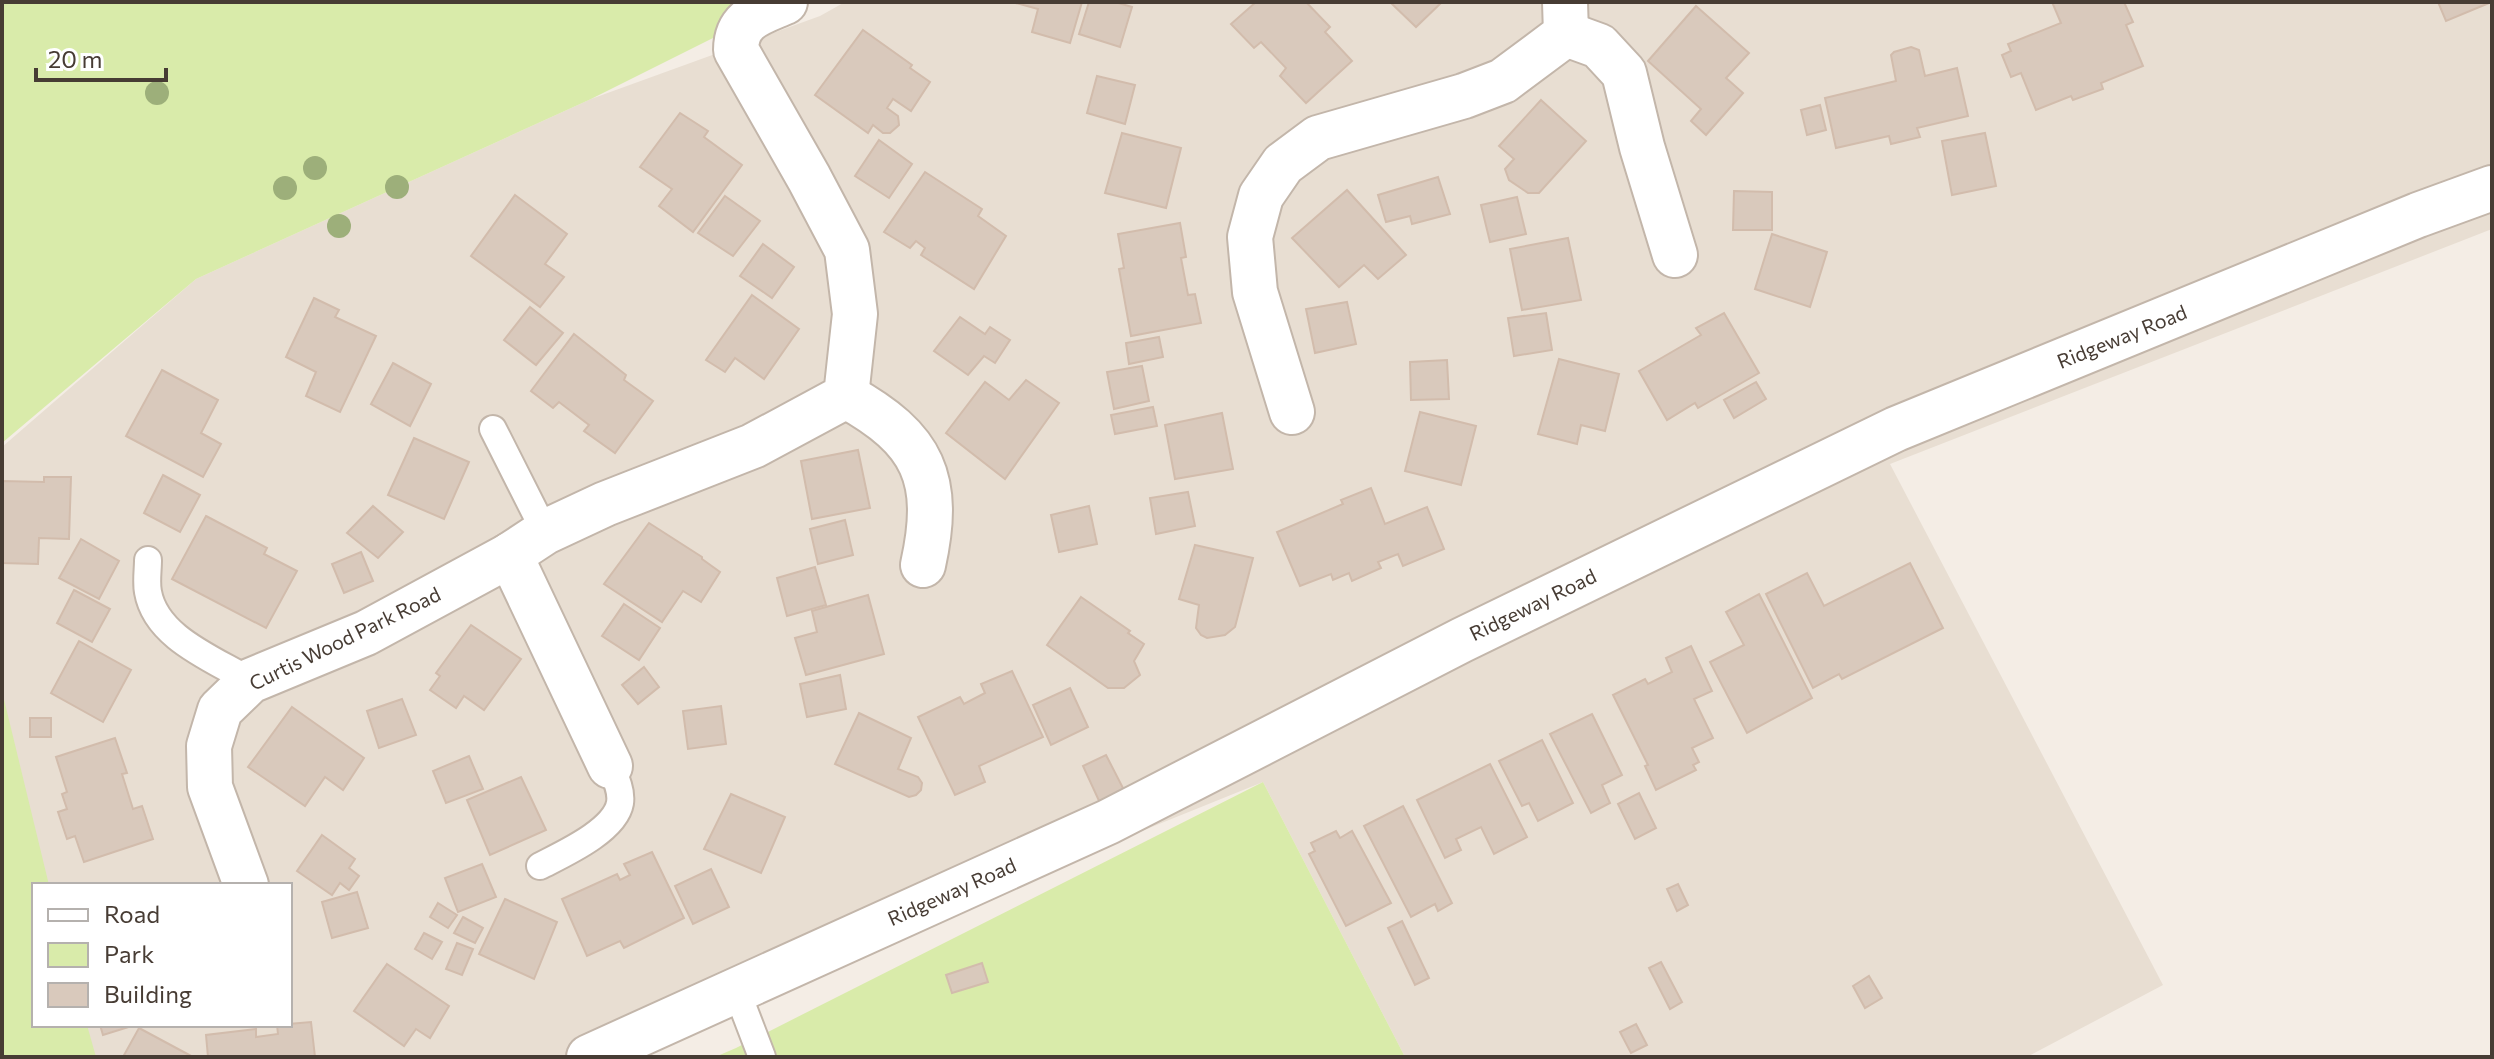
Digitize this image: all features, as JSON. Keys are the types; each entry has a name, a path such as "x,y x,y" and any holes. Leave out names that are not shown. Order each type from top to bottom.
{"street":[{"path":"785,2 750,18 736,35 736,50 847,250 855,314 846,396 871,410 902,435 919,461 931,495 932,527 923,565"},
{"path":"1292,412 1255,292 1250,237 1261,196 1283,164 1318,138 1464,96 1503,81 1566,18 1624,73 1642,147 1675,255"},
{"name":"Ridgeway Road","path":"589,1057 1108,822 1476,633 1896,429 2418,215 2492,188"},
{"name":"Curtis Wood Park Road","path":"245,883 210,787 209,746 220,710 250,681 366,633 605,504 753,446 846,396"},
{"path":"527,544 610,766"}],"lane":[{"path":"493,429 527,544"},
{"path":"148,560 148,592 157,618 177,636 250,681"},
{"path":"540,866 602,829 615,816 620,803 620,790 610,766"},
{"path":"736,989 762,1057"}],"shaded area":[{"path":"845,2 2492,2 2492,229 1890,464 2163,985 2027,1057 1405,1057 1263,782 582,1057 65,1057 58,1027 292,1027 292,883 33,883 2,791 2,447 196,279 591,99 820,16"}],"green space":[{"path":"2,2 785,2 591,99 196,279 2,443"},
{"path":"2,691 49,883 32,883 32,1027 88,1027 96,1057 2,1057"},
{"path":"1263,782 1405,1057 715,1057 736,1048"}],"building":[{"path":"1012,2 1082,2 1070,43 1032,32 1038,9"},
{"path":"1089,2 1115,2 1132,7 1120,47 1079,34"},
{"path":"1256,2 1306,2 1330,27 1325,32 1352,61 1306,103 1280,76 1286,68 1261,42 1254,48 1231,24"},
{"path":"1390,2 1442,2 1416,27"},
{"path":"2052,2 2124,2 2133,22 2126,25 2143,66 2101,83 2103,89 2073,100 2071,96 2036,110 2021,73 2011,77 2002,55 2011,51 2008,44 2061,23"},
{"path":"2438,2 2489,2 2489,3 2446,21"},
{"path":"1696,6 1749,53 1726,78 1743,93 1706,135 1691,121 1701,109 1648,61"},
{"path":"863,30 930,82 911,111 893,99 887,108 898,116 899,125 890,133 883,133 873,125 868,133 815,95"},
{"path":"1911,47 1919,50 1925,76 1957,68 1968,116 1917,128 1920,137 1891,144 1889,136 1836,148 1825,98 1896,81 1891,55"},
{"path":"1097,76 1135,85 1125,124 1087,113"},
{"path":"1541,100 1586,141 1539,193 1528,193 1509,180 1505,169 1514,159 1499,146"},
{"path":"1820,105 1826,130 1807,135 1801,110"},
{"path":"680,113 708,131 704,137 742,165 693,232 659,206 672,189 640,167"},
{"path":"1122,133 1181,148 1166,208 1105,193"},
{"path":"1985,133 1996,186 1952,195 1942,141"},
{"path":"879,140 912,164 889,198 855,176"},
{"path":"925,172 982,209 978,216 1006,236 974,289 921,255 925,248 916,241 910,248 884,232"},
{"path":"1438,177 1450,214 1412,224 1410,216 1386,222 1378,195"},
{"path":"1347,190 1406,255 1378,279 1364,265 1339,287 1292,238"},
{"path":"1734,191 1772,192 1772,230 1733,230"},
{"path":"515,195 567,234 545,264 564,277 540,307 471,256"},
{"path":"725,196 760,221 733,256 698,233"},
{"path":"1517,197 1526,234 1490,242 1481,205"},
{"path":"1180,223 1186,257 1181,258 1188,295 1195,294 1201,323 1131,336 1119,269 1124,268 1118,234"},
{"path":"1772,234 1827,252 1810,307 1755,289"},
{"path":"1568,238 1581,300 1522,310 1510,249"},
{"path":"763,244 794,267 772,298 740,276"},
{"path":"752,295 799,329 764,379 735,358 725,372 706,360"},
{"path":"314,298 339,310 335,317 376,336 340,412 306,396 316,372 286,357"},
{"path":"1347,302 1356,344 1315,353 1306,309"},
{"path":"530,307 563,333 536,365 504,340"},
{"path":"1546,313 1552,350 1514,356 1508,318"},
{"path":"1724,313 1759,373 1698,408 1695,403 1667,420 1639,371 1701,335 1696,328"},
{"path":"960,317 985,334 990,327 1010,340 995,363 984,356 968,375 934,351"},
{"path":"574,334 626,375 624,380 653,401 615,453 584,431 589,425 559,402 553,408 531,391"},
{"path":"1159,337 1163,357 1129,364 1126,343"},
{"path":"1559,359 1619,374 1605,431 1581,425 1577,444 1538,434"},
{"path":"1447,360 1449,399 1411,400 1410,362"},
{"path":"393,363 431,384 410,426 371,404"},
{"path":"1142,366 1149,401 1114,409 1107,372"},
{"path":"162,370 218,400 201,433 221,444 203,477 126,436"},
{"path":"1026,380 1059,403 1005,479 946,433 985,382 1009,400"},
{"path":"1756,382 1766,399 1734,418 1724,400"},
{"path":"1153,407 1157,426 1115,434 1111,415"},
{"path":"1420,412 1476,426 1461,485 1405,471"},
{"path":"1222,413 1233,469 1175,479 1165,425"},
{"path":"414,438 469,462 444,519 388,495"},
{"path":"858,450 870,508 812,519 801,461"},
{"path":"163,475 200,495 180,532 144,513"},
{"path":"44,477 71,477 69,539 39,538 38,564 2,563 2,481 44,482"},
{"path":"1371,488 1385,524 1427,507 1444,549 1403,566 1398,554 1378,562 1381,568 1352,581 1349,573 1333,580 1331,574 1300,586 1277,532 1343,504 1341,500"},
{"path":"1188,492 1195,526 1156,534 1150,498"},
{"path":"373,506 403,532 378,558 347,533"},
{"path":"1089,506 1097,544 1059,552 1051,515"},
{"path":"206,516 267,548 264,554 297,571 266,628 172,579"},
{"path":"845,520 853,555 818,564 810,529"},
{"path":"649,523 720,572 701,602 683,591 662,622 604,584"},
{"path":"81,539 119,561 99,599 59,578"},
{"path":"1195,545 1253,558 1235,627 1225,635 1207,638 1201,635 1196,628 1199,605 1179,599"},
{"path":"361,552 373,581 344,593 332,564"},
{"path":"1910,563 1943,628 1842,679 1839,674 1813,688 1766,594 1807,573 1824,606"},
{"path":"815,567 826,605 787,616 777,578"},
{"path":"74,590 110,609 92,642 57,623"},
{"path":"1759,594 1812,698 1747,733 1710,662 1744,645 1726,612"},
{"path":"868,595 884,654 806,675 795,638 817,632 812,611"},
{"path":"1081,597 1144,644 1134,661 1140,675 1124,688 1108,688 1047,645"},
{"path":"624,604 660,628 639,660 602,636"},
{"path":"471,625 521,659 484,710 464,696 456,708 430,690 440,676 436,673"},
{"path":"79,641 131,670 103,722 51,693"},
{"path":"1691,646 1712,691 1694,699 1713,738 1692,748 1699,762 1693,765 1696,770 1656,790 1645,766 1648,765 1613,695 1645,679 1648,684 1672,672 1666,658"},
{"path":"644,667 659,687 638,704 622,685"},
{"path":"1012,671 1043,737 979,766 985,782 955,795 918,717 960,697 964,704 985,693 981,684"},
{"path":"840,675 846,709 807,717 800,684"},
{"path":"1070,688 1088,727 1051,745 1033,705"},
{"path":"402,699 416,735 379,748 367,711"},
{"path":"721,706 726,744 688,749 683,711"},
{"path":"292,707 364,758 343,790 325,777 305,806 248,767"},
{"path":"859,713 911,738 898,769 918,777 922,783 916,795 909,797 835,764"},
{"path":"1592,714 1622,775 1602,785 1610,803 1591,813 1550,734"},
{"path":"30,718 51,718 51,737 30,737"},
{"path":"115,738 127,773 122,774 133,809 142,806 153,839 84,862 75,836 67,839 58,812 67,809 62,794 67,792 56,757"},
{"path":"1542,740 1573,803 1538,821 1529,803 1522,806 1499,761"},
{"path":"1106,755 1125,792 1100,803 1083,766"},
{"path":"469,756 483,789 446,803 433,771"},
{"path":"1490,764 1527,837 1494,854 1481,827 1456,839 1461,850 1445,858 1417,800"},
{"path":"521,777 546,830 490,855 467,800"},
{"path":"1639,793 1656,828 1635,839 1618,804"},
{"path":"731,794 785,817 761,873 704,849"},
{"path":"1403,806 1452,903 1438,911 1435,904 1411,917 1364,826"},
{"path":"1336,831 1340,838 1352,831 1391,903 1346,926 1309,854 1315,851 1311,843"},
{"path":"322,835 355,859 349,868 359,876 349,890 340,883 332,895 297,871"},
{"path":"652,852 684,918 624,948 620,941 587,956 562,899 617,874 620,880 630,875 624,864"},
{"path":"482,864 496,897 458,912 445,878"},
{"path":"711,869 729,907 693,924 675,886"},
{"path":"1678,884 1688,905 1677,911 1667,889"},
{"path":"357,892 368,928 332,938 322,902"},
{"path":"505,899 557,922 534,979 479,954"},
{"path":"438,903 457,915 448,928 430,917"},
{"path":"463,917 483,928 475,943 454,933"},
{"path":"1402,921 1429,978 1415,985 1388,928"},
{"path":"424,933 442,942 432,959 415,949"},
{"path":"457,943 473,949 462,975 446,969"},
{"path":"1661,962 1682,1002 1670,1009 1649,968"},
{"path":"982,963 988,982 952,993 946,975"},
{"path":"387,964 449,1006 430,1038 416,1029 404,1046 354,1011"},
{"path":"1869,976 1882,998 1865,1008 1853,986"},
{"path":"311,1022 315,1057 208,1057 206,1035 256,1029 256,1037 278,1034 277,1027 292,1027 292,1024"},
{"path":"1636,1024 1647,1045 1631,1053 1620,1032"},
{"path":"101,1027 129,1027 103,1035"},
{"path":"139,1028 193,1057 123,1057"}]}
